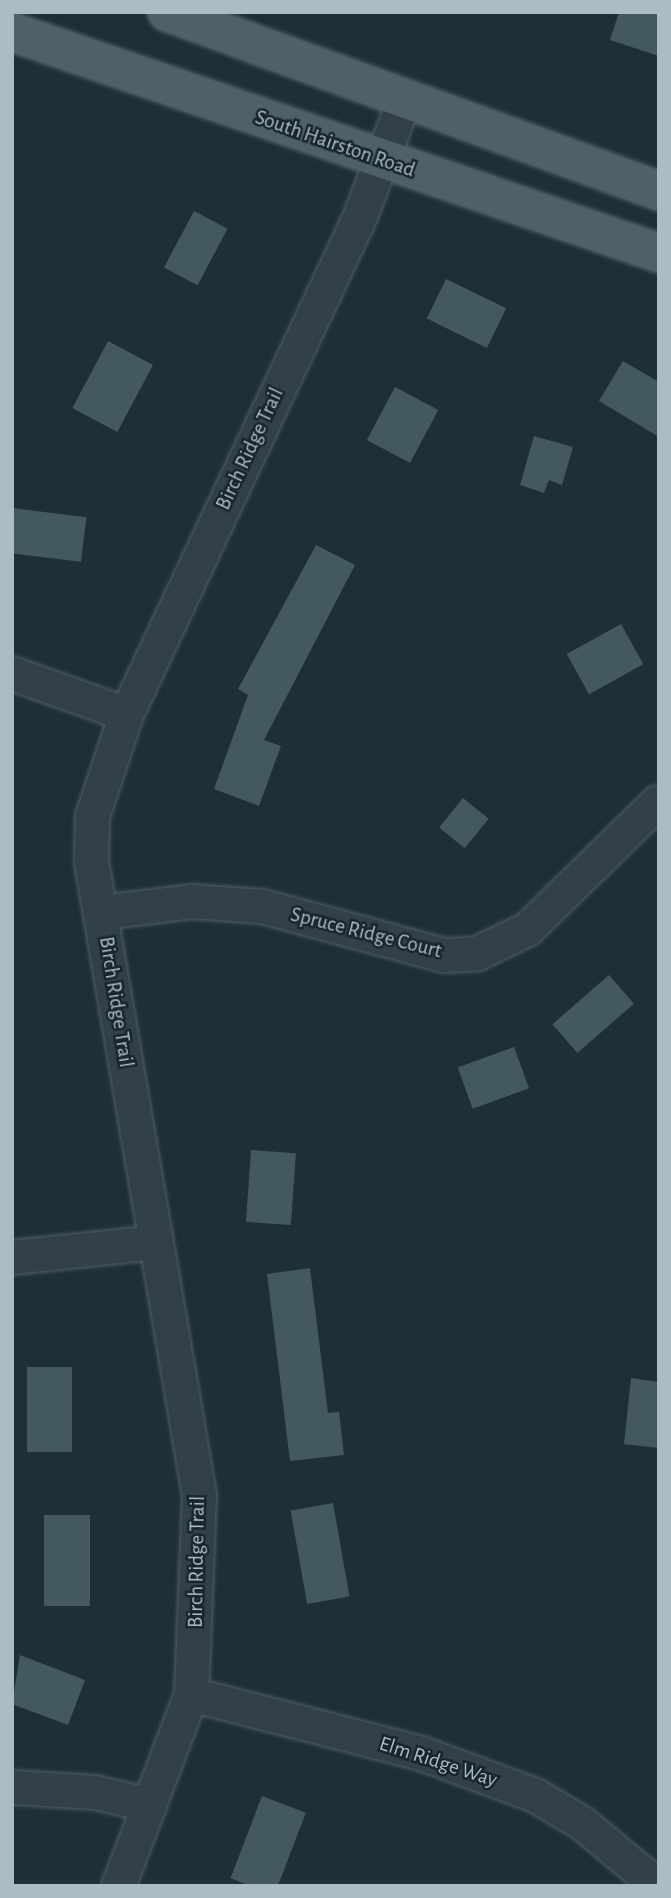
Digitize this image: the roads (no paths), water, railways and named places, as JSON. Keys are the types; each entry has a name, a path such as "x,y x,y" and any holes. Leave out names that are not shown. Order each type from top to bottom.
{"main road":[{"path":"167,12 659,191"},
{"name":"South Hairston Road","path":"12,32 382,161 659,253"}],"street":[{"name":"Birch Ridge Trail","path":"118,1886 191,1694 200,1495 154,1242 102,912 91,861 92,816 126,714 382,161 404,100"},
{"path":"12,673 126,714"},
{"name":"Spruce Ridge Court","path":"102,912 191,901 262,906 444,955 477,953 527,929 657,802"},
{"path":"12,1257 154,1242"},
{"name":"Elm Ridge Way","path":"191,1694 421,1753 535,1795 582,1823 657,1886"},
{"path":"12,1787 95,1792 149,1805"}]}
